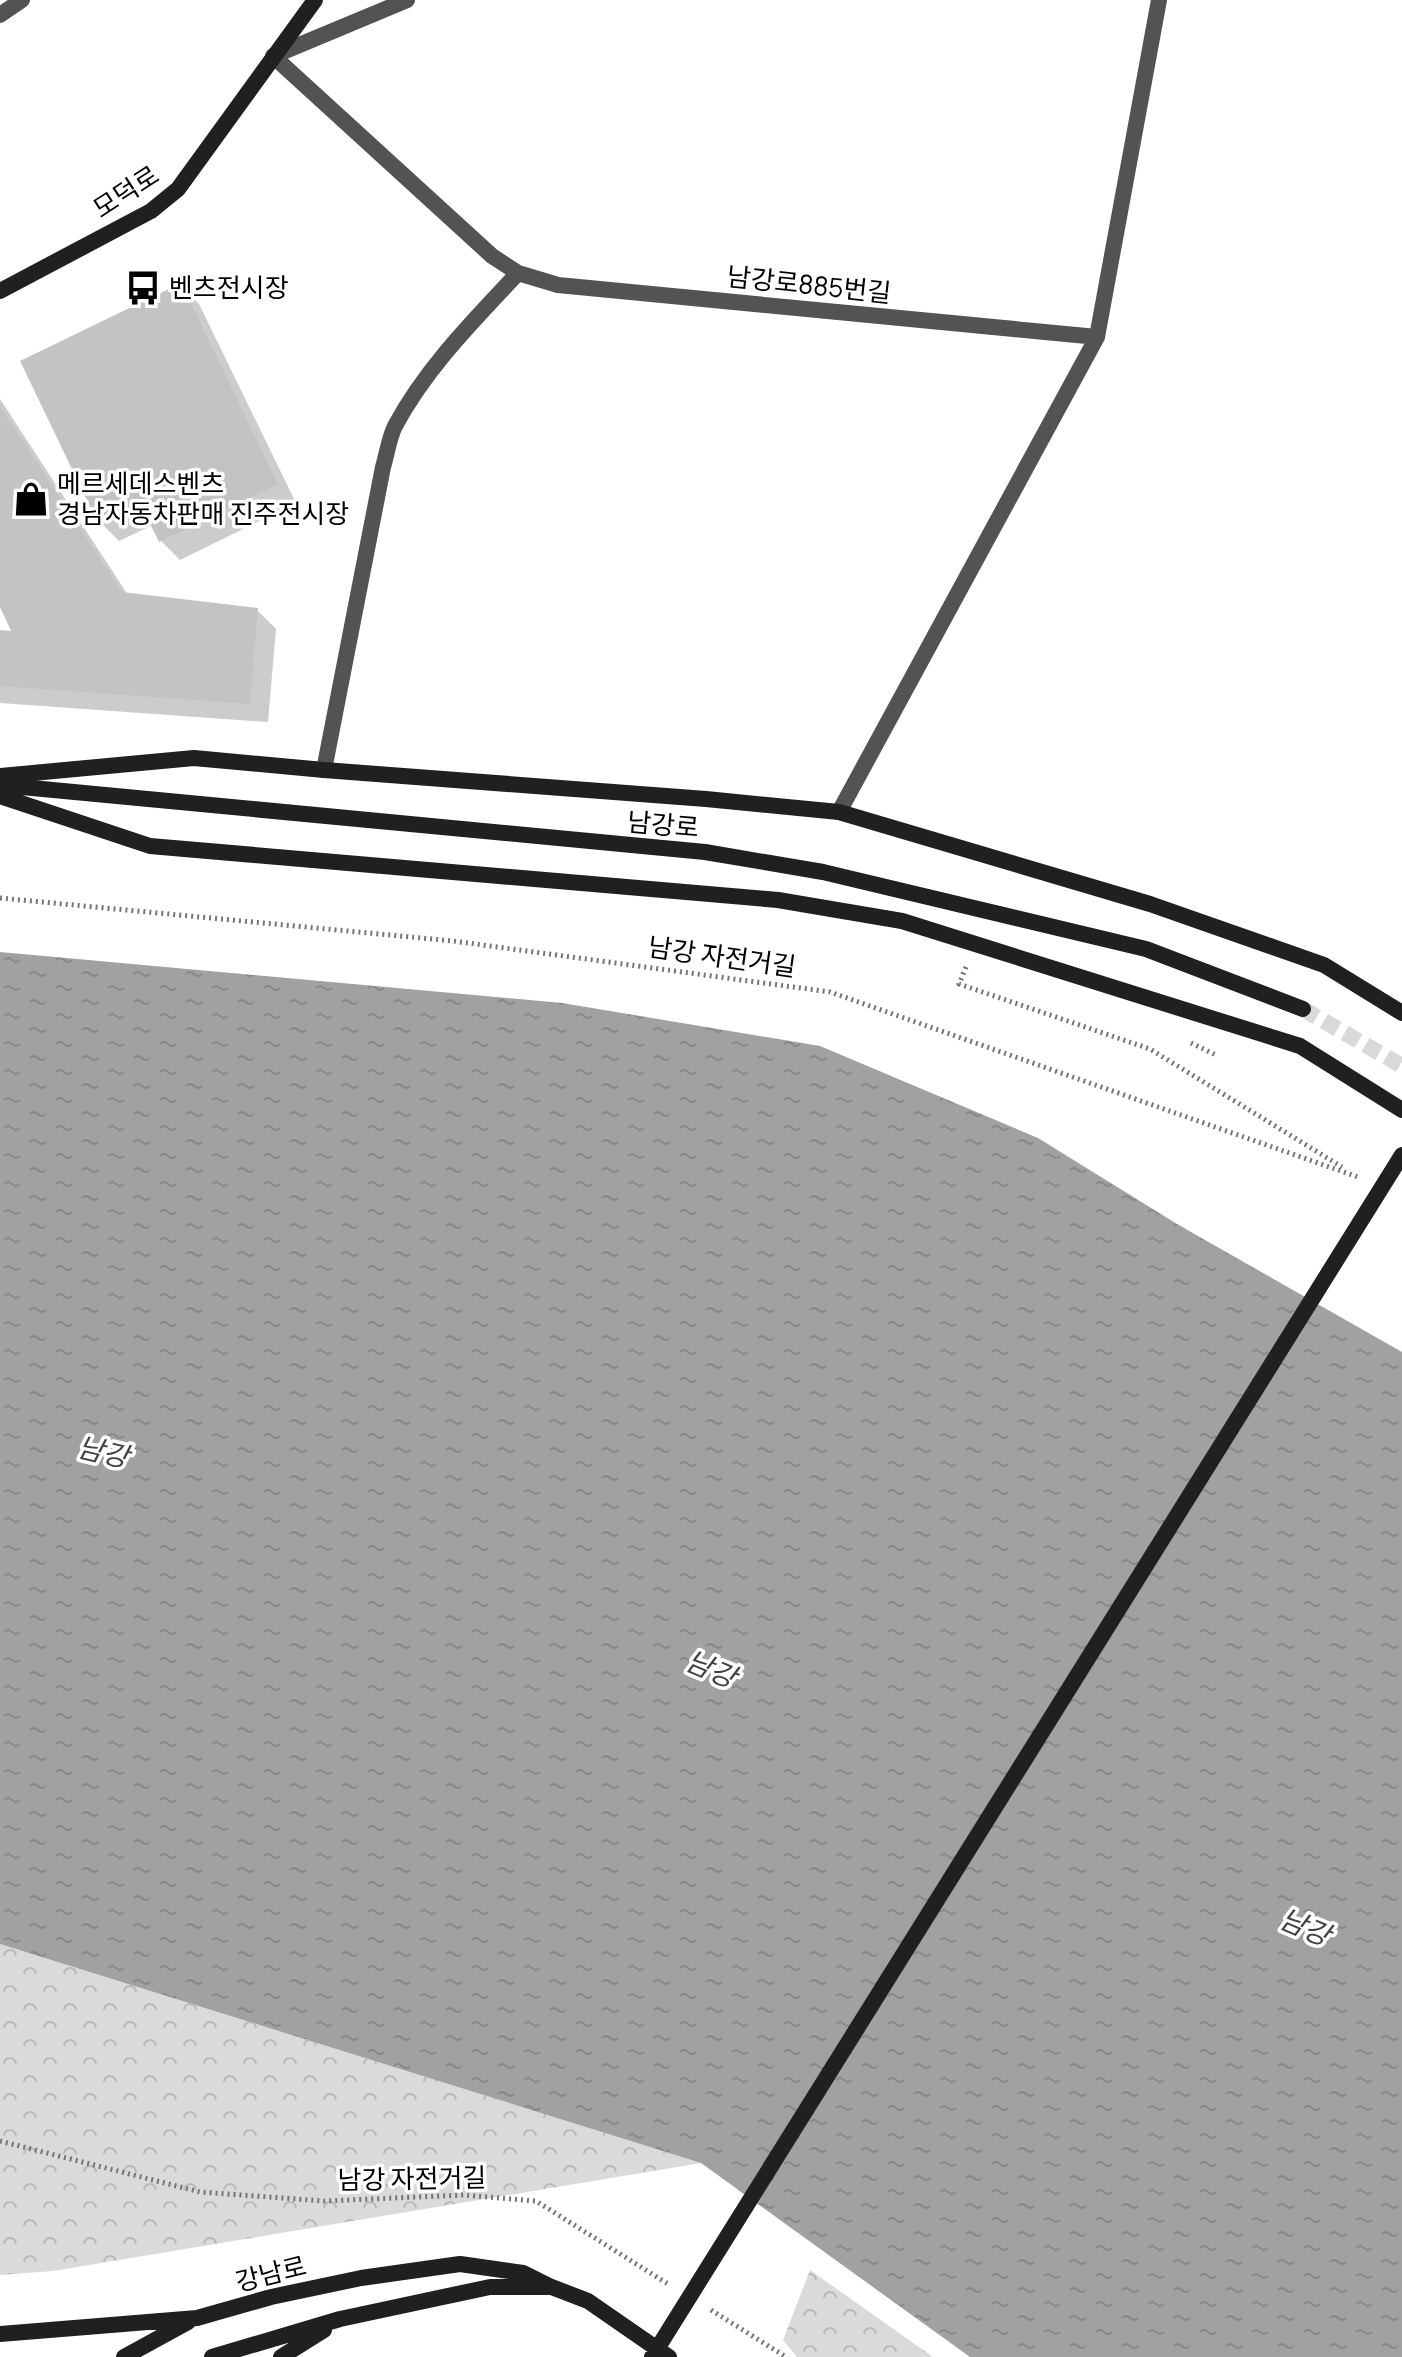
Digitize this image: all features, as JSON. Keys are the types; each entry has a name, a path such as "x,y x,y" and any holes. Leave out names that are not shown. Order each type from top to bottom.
{"street":[{"path":"0,15 22,0"},
{"name":"모덕로","path":"0,291 151,211 178,189 315,0"},
{"path":"324,770 383,467 394,428 428,374 518,273 492,256 273,56 407,0"},
{"path":"839,812 1097,337 1159,0"},
{"name":"남강로885번길","path":"518,273 558,285 1097,337"},
{"path":"0,776 194,758 839,812 1150,904 1324,965 1402,1013"},
{"name":"남강로","path":"0,785 705,852 808,870 1146,949 1303,1009"},
{"path":"0,796 150,846 778,900 902,921 1300,1046 1402,1110"},
{"path":"652,2357 1402,1155"},
{"name":"강남로","path":"0,2334 197,2318 271,2297 361,2278 460,2264 523,2273 588,2301 669,2357"},
{"name":"강남로","path":"212,2357 340,2319 490,2287 549,2286"},
{"path":"124,2357 197,2318"},
{"path":"281,2357 340,2319"}],"path":[{"name":"남강 자전거길","path":"0,898 453,941 830,992 1353,1174 1365,1182"},
{"path":"980,972 965,967 959,984 1150,1049 1353,1174"},
{"path":"1181,1038 1216,1055"},
{"name":"남강 자전거길","path":"0,2141 200,2192 324,2201 464,2195 536,2201 680,2291"},
{"path":"707,2308 786,2357"}],"green space":[{"path":"0,1944 701,2163 53,2271 0,2275"},
{"path":"810,2270 933,2357 797,2357 783,2340"}],"water":[{"name":"남강","path":"0,952 562,1003 820,1046 1038,1138 1177,1224 1402,1352 1402,2357 970,2357 701,2163 0,1944"}],"building":[{"path":"181,283 278,484 159,542 140,503 98,523 20,361"},
{"name":"메르세데스벤츠 경남자동차판매 진주전시장","path":"0,406 122,592 258,608 250,704 0,686 0,630 11,631 0,607"}],"tunnel":[{"path":"1303,1009 1402,1066"}],"place":[{"name":"벤츠전시장","path":"143,288"},
{"name":"메르세데스벤츠 경남자동차판매 진주전시장","path":"31,499"}]}
